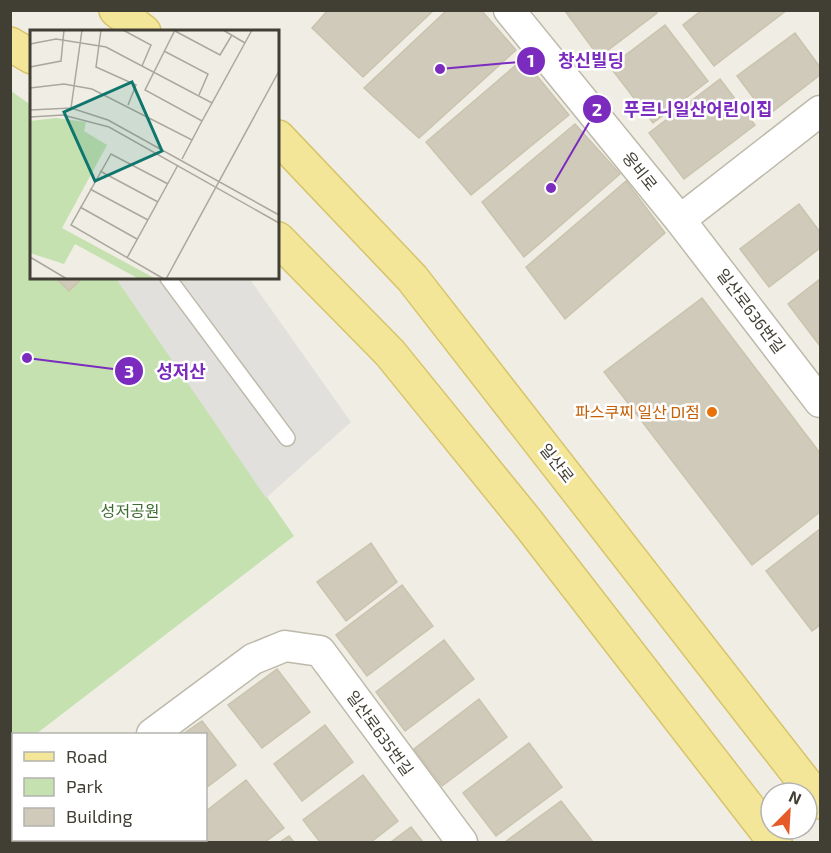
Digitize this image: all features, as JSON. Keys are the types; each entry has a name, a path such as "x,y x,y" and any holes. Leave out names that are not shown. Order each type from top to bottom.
{"main road":[{"path":"116,10 141,30"},
{"path":"10,44 30,56"},
{"name":"일산로","path":"279,138 412,278 820,802"},
{"path":"279,240 390,353 528,523 775,843"}],"street":[{"name":"웅비로","path":"508,10 680,220"},
{"path":"680,220 820,111"},
{"name":"일산로636번길","path":"680,220 820,402"},
{"name":"일산로635번길","path":"155,733 253,659 285,646 320,651 462,843"}],"lane":[{"path":"169,279 287,438"}],"green space":[{"name":"성저공원","path":"11,91 30,104 30,279 119,279 118,281 294,536 37,733 12,733 11,754"}],"shaded area":[{"path":"119,279 250,279 351,422 266,498 118,281"}],"building":[{"path":"328,10 434,10 363,77 312,28"},
{"path":"447,10 481,10 516,50 419,138 364,88"},
{"path":"655,10 657,13 599,57 565,11"},
{"path":"702,10 787,10 714,66 683,25"},
{"path":"665,25 708,81 653,123 610,67"},
{"path":"795,33 820,67 820,75 767,116 737,76"},
{"path":"523,59 569,115 471,195 426,142"},
{"path":"720,79 755,125 684,179 649,133"},
{"path":"575,124 620,174 524,257 482,202"},
{"path":"626,181 665,233 565,319 526,267"},
{"path":"799,204 820,232 820,248 769,287 740,249"},
{"path":"57,279 81,279 69,291"},
{"path":"820,279 820,346 788,304"},
{"name":"파스쿠찌 일산 DI점","path":"702,298 820,453 820,512 752,565 604,372"},
{"path":"820,529 820,625 812,631 766,571"},
{"path":"371,543 397,582 346,621 317,582"},
{"path":"402,585 433,626 367,676 336,635"},
{"path":"444,640 474,679 405,731 376,692"},
{"path":"277,669 310,712 262,748 228,705"},
{"path":"479,699 507,737 442,786 414,749"},
{"path":"202,721 236,765 207,787 207,733 184,733"},
{"path":"325,725 353,762 302,801 274,764"},
{"path":"529,743 562,787 496,836 463,793"},
{"path":"363,775 398,821 371,842 320,842 303,820"},
{"path":"246,780 284,828 265,842 204,842 207,841 207,810"},
{"path":"561,801 593,842 505,842"},
{"path":"411,827 423,842 391,842"},
{"path":"289,836 294,842 280,842"},
{"path":"118,841 119,842 61,842"}],"place":[{"name":"창신빌딩","path":"440,69"},
{"name":"푸르니일산어린이집","path":"551,188"},
{"name":"성저산","path":"27,358"},
{"name":"파스쿠찌 일산 DI점","path":"712,412"}]}
